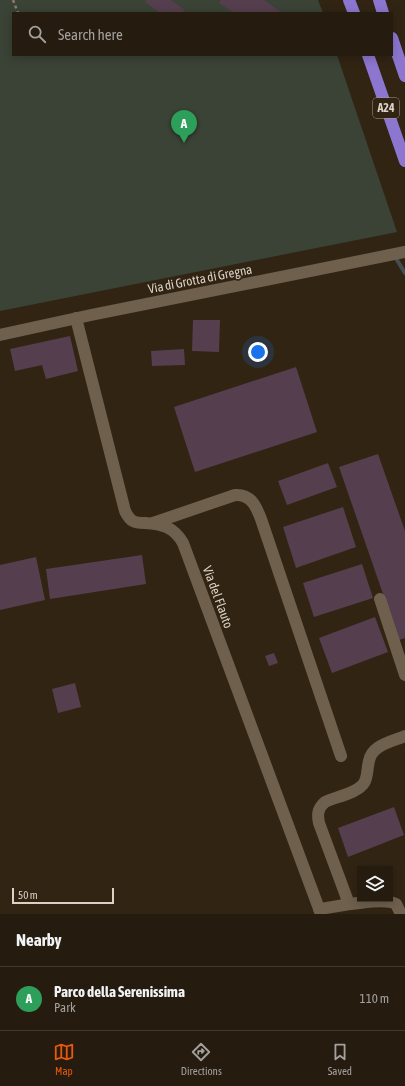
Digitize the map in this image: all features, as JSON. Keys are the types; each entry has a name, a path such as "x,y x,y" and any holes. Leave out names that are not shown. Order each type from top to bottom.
{"highway":[{"path":"349,0 354,12"},
{"path":"379,0 383,12"},
{"path":"393,41 405,76"},
{"name":"A24","path":"368,56 405,161"}],"street":[{"name":"Via di Grotta di Gregna","path":"0,335 76,318 405,252"},
{"name":"Via del Flauto","path":"76,318 125,511 133,522 162,525 170,529 183,543 320,912"},
{"path":"150,524 235,495 246,496 252,501 259,514 342,756"},
{"path":"380,599 405,675"},
{"path":"349,904 319,823 318,812 321,805 325,802 356,790 364,783 370,756 378,746 405,736"},
{"path":"320,912 349,904 388,901 396,904 401,914"}],"path":[{"path":"13,0 18,12"}],"green space":[{"path":"0,0 318,0 323,12 12,12 12,56 337,56 397,232 0,311"}],"building":[{"path":"146,0 171,0 185,10 183,12 159,12 145,2"},
{"path":"221,0 264,0 281,12 232,12 219,3"},
{"path":"193,320 220,320 219,352 192,351"},
{"path":"70,336 78,371 46,379 42,365 15,371 10,349"},
{"path":"184,349 185,365 152,366 151,351"},
{"path":"296,367 317,432 195,472 174,407"},
{"path":"378,454 405,531 405,638 399,640 339,467"},
{"path":"328,463 337,487 287,505 278,481"},
{"path":"343,507 356,547 296,568 283,527"},
{"path":"142,555 146,584 50,599 46,569"},
{"path":"36,557 45,600 0,610 0,565"},
{"path":"362,564 373,598 314,617 303,583"},
{"path":"375,617 388,652 332,673 319,638"},
{"path":"274,653 278,663 269,666 265,656"},
{"path":"75,683 81,707 58,713 52,689"},
{"path":"394,807 404,835 348,857 338,828"}],"waterway":[{"path":"397,260 405,273"}],"place":[{"name":"Parco della Serenissima","path":"184,143"}]}
